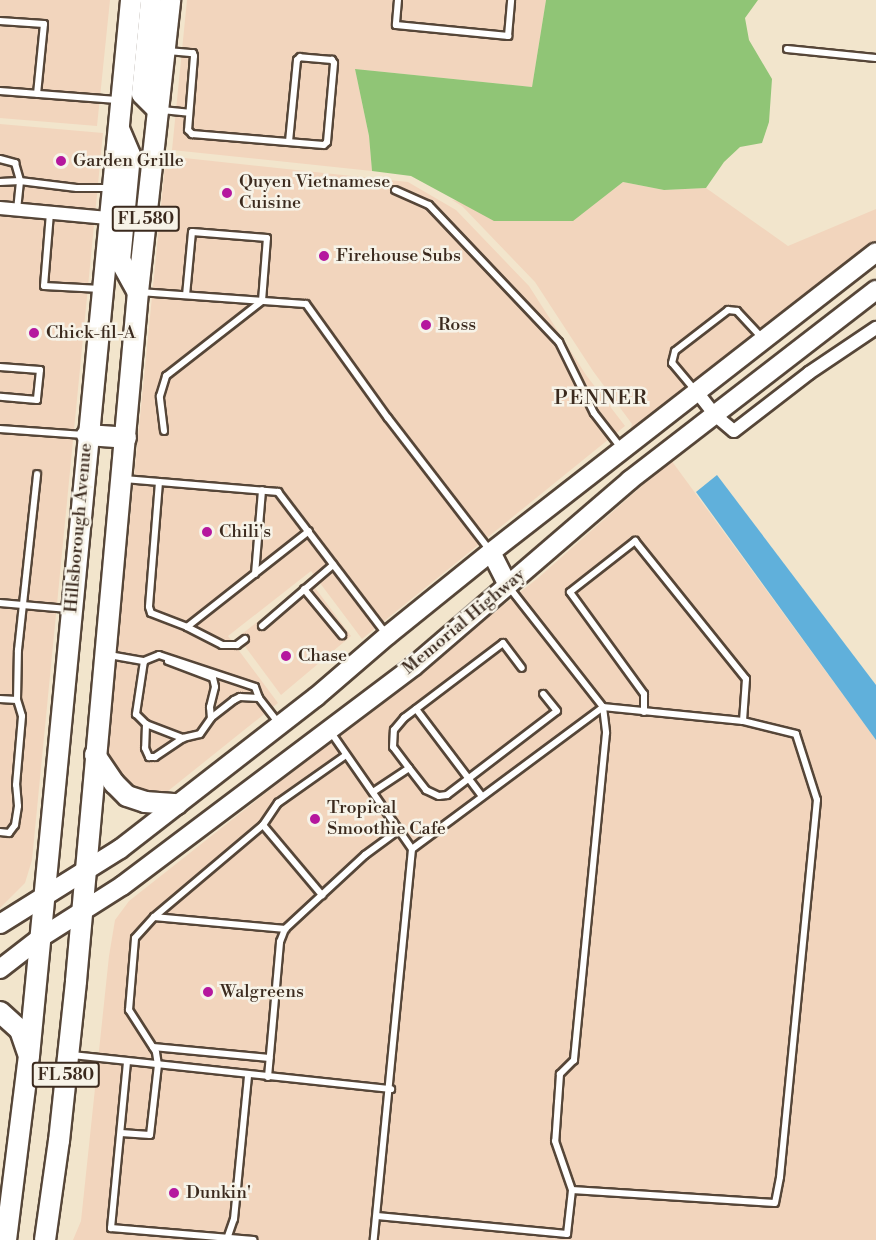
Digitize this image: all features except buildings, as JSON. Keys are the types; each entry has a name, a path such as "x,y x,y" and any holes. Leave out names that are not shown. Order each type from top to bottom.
{"main road":[{"name":"Hillsborough Avenue","path":"29,1056 87,435 131,0"},
{"path":"151,0 142,94 158,110"},
{"name":"Hillsborough Avenue","path":"83,909 138,292 170,0"},
{"path":"118,127 130,155 120,260 138,292"},
{"name":"Memorial Highway","path":"0,924 120,849 316,698 388,635 491,552 876,252"},
{"name":"Memorial Highway","path":"0,969 40,938 123,886 414,666 630,480 716,416 876,290"},
{"path":"87,435 126,438"},
{"path":"491,552 508,585"},
{"path":"95,755 114,783 127,796 145,802 177,804"},
{"name":"FL 580","path":"45,1240 83,909"},
{"path":"0,1012 20,1030 29,1056"},
{"name":"FL 580","path":"6,1240 29,1056"}],"street":[{"path":"0,208 108,218"},
{"path":"697,392 716,416 734,431 809,373 876,328"}],"lane":[{"path":"398,0 396,25 508,36 511,0"},
{"path":"0,21 44,24 37,94"},
{"path":"787,49 876,58"},
{"path":"164,51 193,53 188,130 192,134 324,145 327,142 334,63 332,60 300,57 297,60 290,142"},
{"path":"0,91 121,100"},
{"path":"158,110 189,112"},
{"path":"0,159 15,163 20,181 16,210"},
{"path":"0,182 20,181 78,188 112,188"},
{"path":"395,190 429,205 560,342 594,413 622,449"},
{"path":"50,212 44,286 102,289"},
{"path":"164,431 160,396 166,376 262,301 267,238 192,232 186,295"},
{"path":"138,292 306,304 388,418 491,552"},
{"path":"697,392 672,363 675,351 728,310 737,311 764,340"},
{"path":"0,367 40,370 37,400 0,396"},
{"path":"0,429 87,435"},
{"path":"0,832 9,833 15,825 18,806 16,785 22,717 17,700 23,605 37,474"},
{"path":"122,479 278,492 388,635"},
{"path":"159,482 149,607 151,613 187,627 222,645 237,645 245,639"},
{"path":"255,573 262,490"},
{"path":"187,627 309,531"},
{"path":"644,712 644,694 570,592 634,540 746,679 743,721"},
{"path":"262,626 333,565"},
{"path":"377,1216 567,1234 572,1190 555,1141 560,1074 574,1060 606,733 603,707 508,585"},
{"path":"304,589 342,635"},
{"path":"0,603 72,609"},
{"path":"522,668 503,643 416,709 394,730 393,747 426,790 439,796 447,795 557,711 543,694"},
{"path":"106,654 144,662 159,655 215,671 255,687 259,698 280,724"},
{"path":"159,655 169,662 213,678 215,687 210,707 212,718"},
{"path":"144,662 135,709 140,719 146,724 183,738"},
{"path":"146,724 144,748 149,757 155,758 183,738 200,734 212,718 234,700 240,697 259,698"},
{"path":"0,699 17,700"},
{"path":"412,849 481,795 603,707 743,721 796,735 817,800 780,1177 775,1203 572,1190"},
{"path":"416,709 481,795"},
{"path":"329,730 412,849 391,1089 374,1240"},
{"path":"121,1133 150,1135 158,1065 153,1047 129,1010 135,938 154,917 263,825 278,802 346,755"},
{"path":"373,792 409,768"},
{"path":"263,825 322,895"},
{"path":"268,1077 280,942 285,929 365,855 399,830"},
{"path":"154,917 285,929"},
{"path":"153,1047 269,1058"},
{"path":"68,1055 391,1089"},
{"path":"128,1062 111,1228 253,1240"},
{"path":"228,1239 234,1219 248,1075"}],"shaded area":[{"path":"0,0 110,0 97,126 0,118"},
{"path":"187,0 546,0 532,87 355,69 369,136 372,171 172,150"},
{"path":"0,124 103,133 32,860 25,883 0,908"},
{"path":"166,156 408,182 456,210 529,286 586,375 625,426 362,639 311,571 228,636 278,703 168,791 148,795 136,793 121,782 109,760 107,749"},
{"path":"623,182 664,190 706,188 788,246 876,209 876,241 564,485 630,431 632,424 593,371 535,282 462,206 452,200 572,221"},
{"path":"671,460 876,740 876,1240 73,1240 81,1221 109,956 115,920 129,901 538,578"},
{"path":"310,581 351,636 281,695 238,637"}],"green space":[{"path":"546,0 758,0 745,18 749,40 772,79 769,122 762,143 740,147 724,162 706,188 664,190 623,182 573,221 494,221 411,176 372,171 369,136 355,69 532,87"}],"water":[{"path":"717,475 876,685 876,740 696,492"}],"place":[{"name":"Garden Grille","path":"61,161"},
{"name":"Quyen Vietnamese Cuisine","path":"227,193"},
{"name":"Firehouse Subs","path":"324,256"},
{"name":"Ross","path":"426,325"},
{"name":"Chick-fil-A","path":"34,333"},
{"name":"Chili's","path":"207,532"},
{"name":"Chase","path":"286,656"},
{"name":"Tropical Smoothie Cafe","path":"315,819"},
{"name":"Walgreens","path":"208,992"},
{"name":"Dunkin'","path":"174,1193"}],"district":[{"name":"PENNER","path":"601,398"}]}
